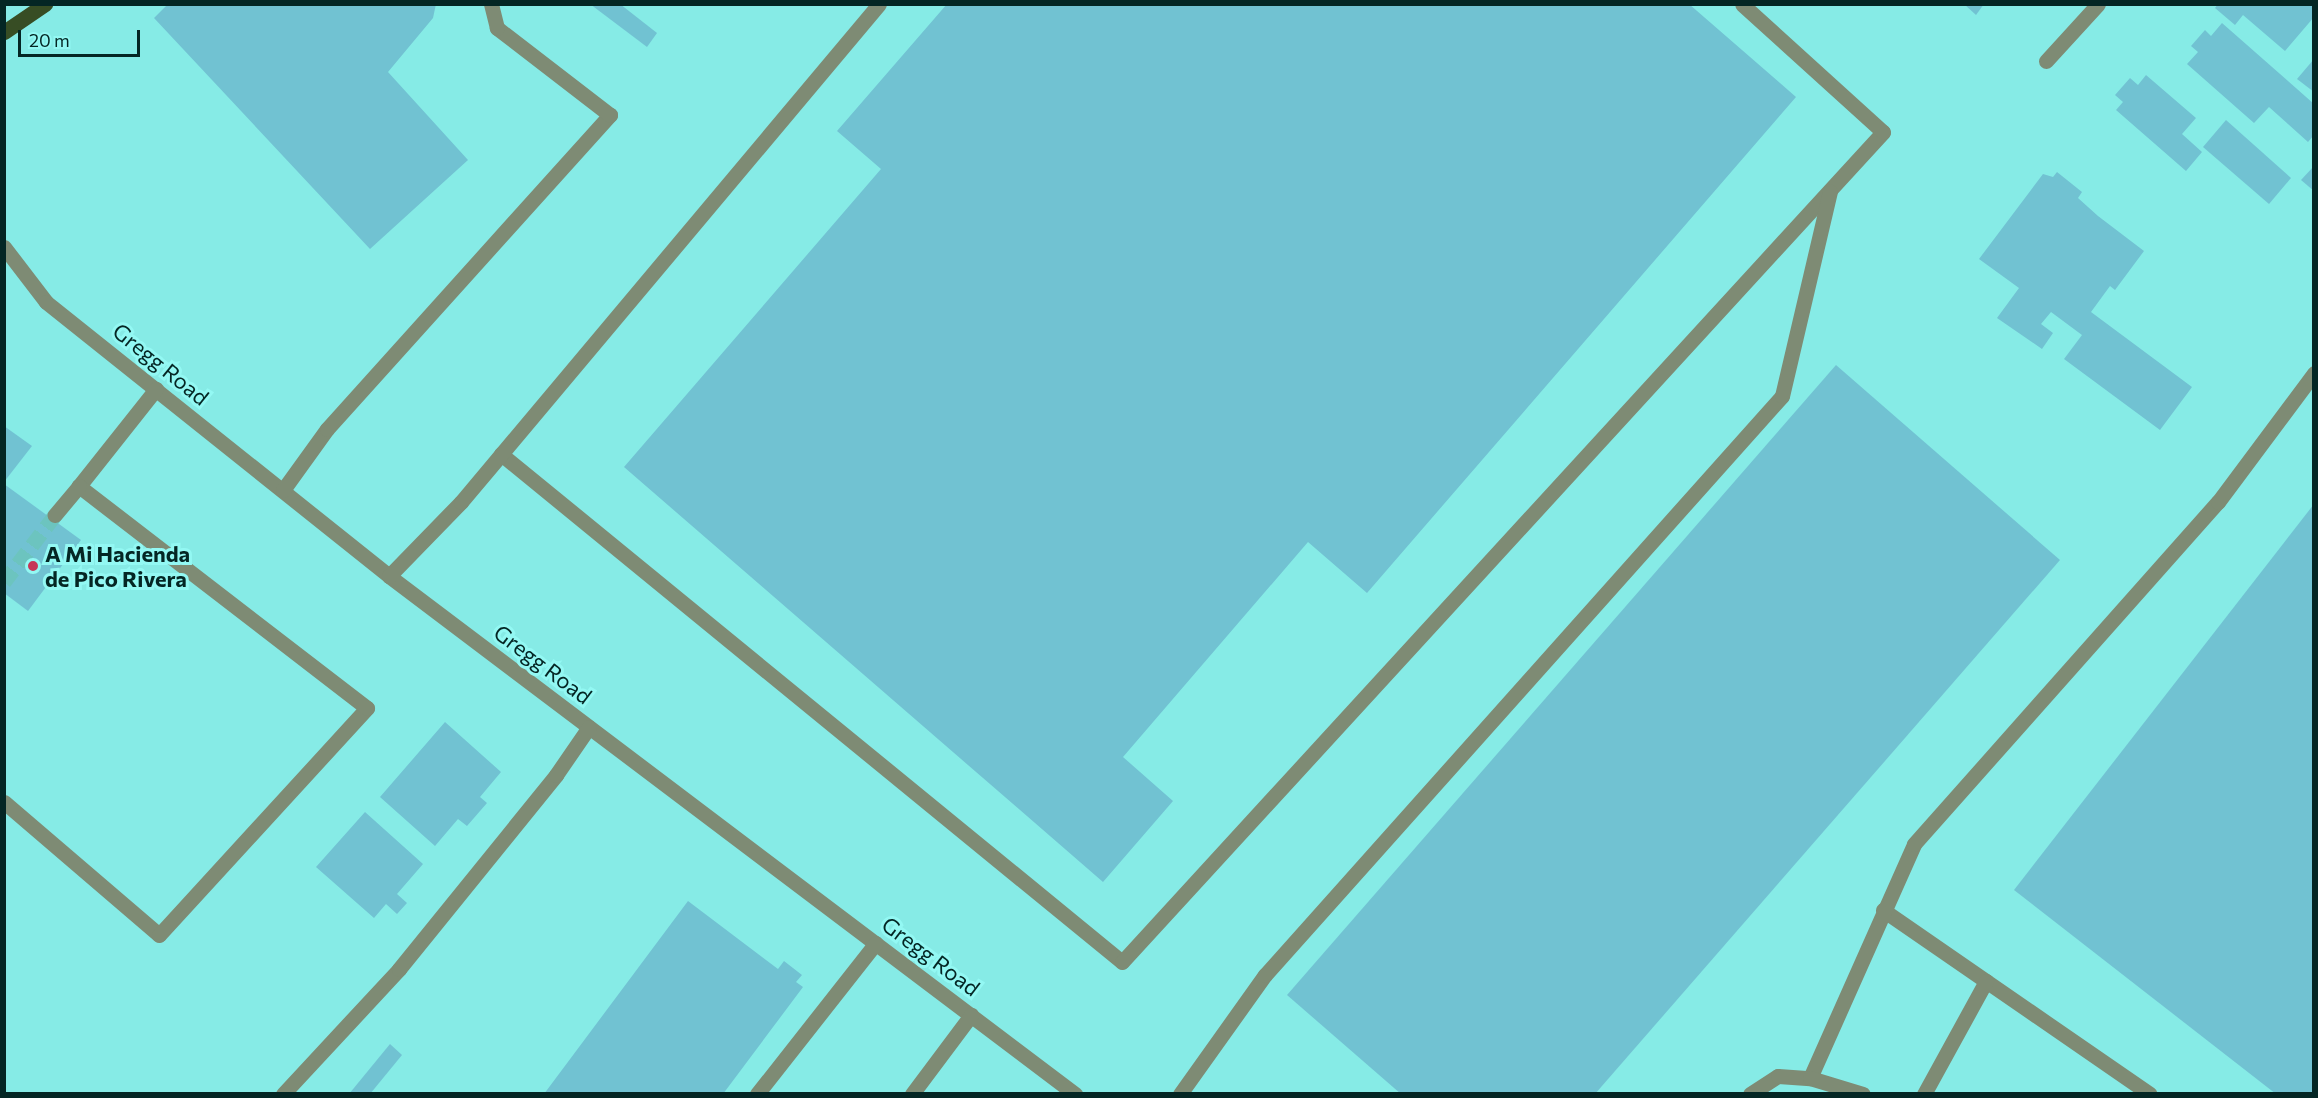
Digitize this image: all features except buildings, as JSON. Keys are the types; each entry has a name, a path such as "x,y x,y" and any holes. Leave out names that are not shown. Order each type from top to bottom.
{"main road":[{"path":"4,32 45,4"}],"street":[{"path":"283,490 327,429 610,115 497,28 491,4"},
{"path":"389,576 501,454 879,4"},
{"path":"501,454 1122,962 1883,132 1742,4"},
{"path":"2046,61 2098,4"},
{"path":"1180,1094 1265,975 1782,396 1830,190"},
{"name":"Gregg Road","path":"4,247 46,302 389,576 1075,1094"},
{"path":"1810,1078 1914,844 2218,502 2313,373"},
{"path":"55,515 156,389"},
{"path":"4,802 159,935 367,708 79,486"},
{"path":"283,1094 399,969 556,775 589,727"},
{"path":"1883,910 2150,1094"},
{"path":"757,1094 876,943"},
{"path":"1924,1094 1986,981"},
{"path":"912,1094 971,1015"},
{"path":"1750,1094 1778,1076 1810,1078 1863,1094"}],"tunnel":[{"path":"4,582 55,515"}],"place":[{"name":"A Mi Hacienda de Pico Rivera","path":"33,566"}]}
